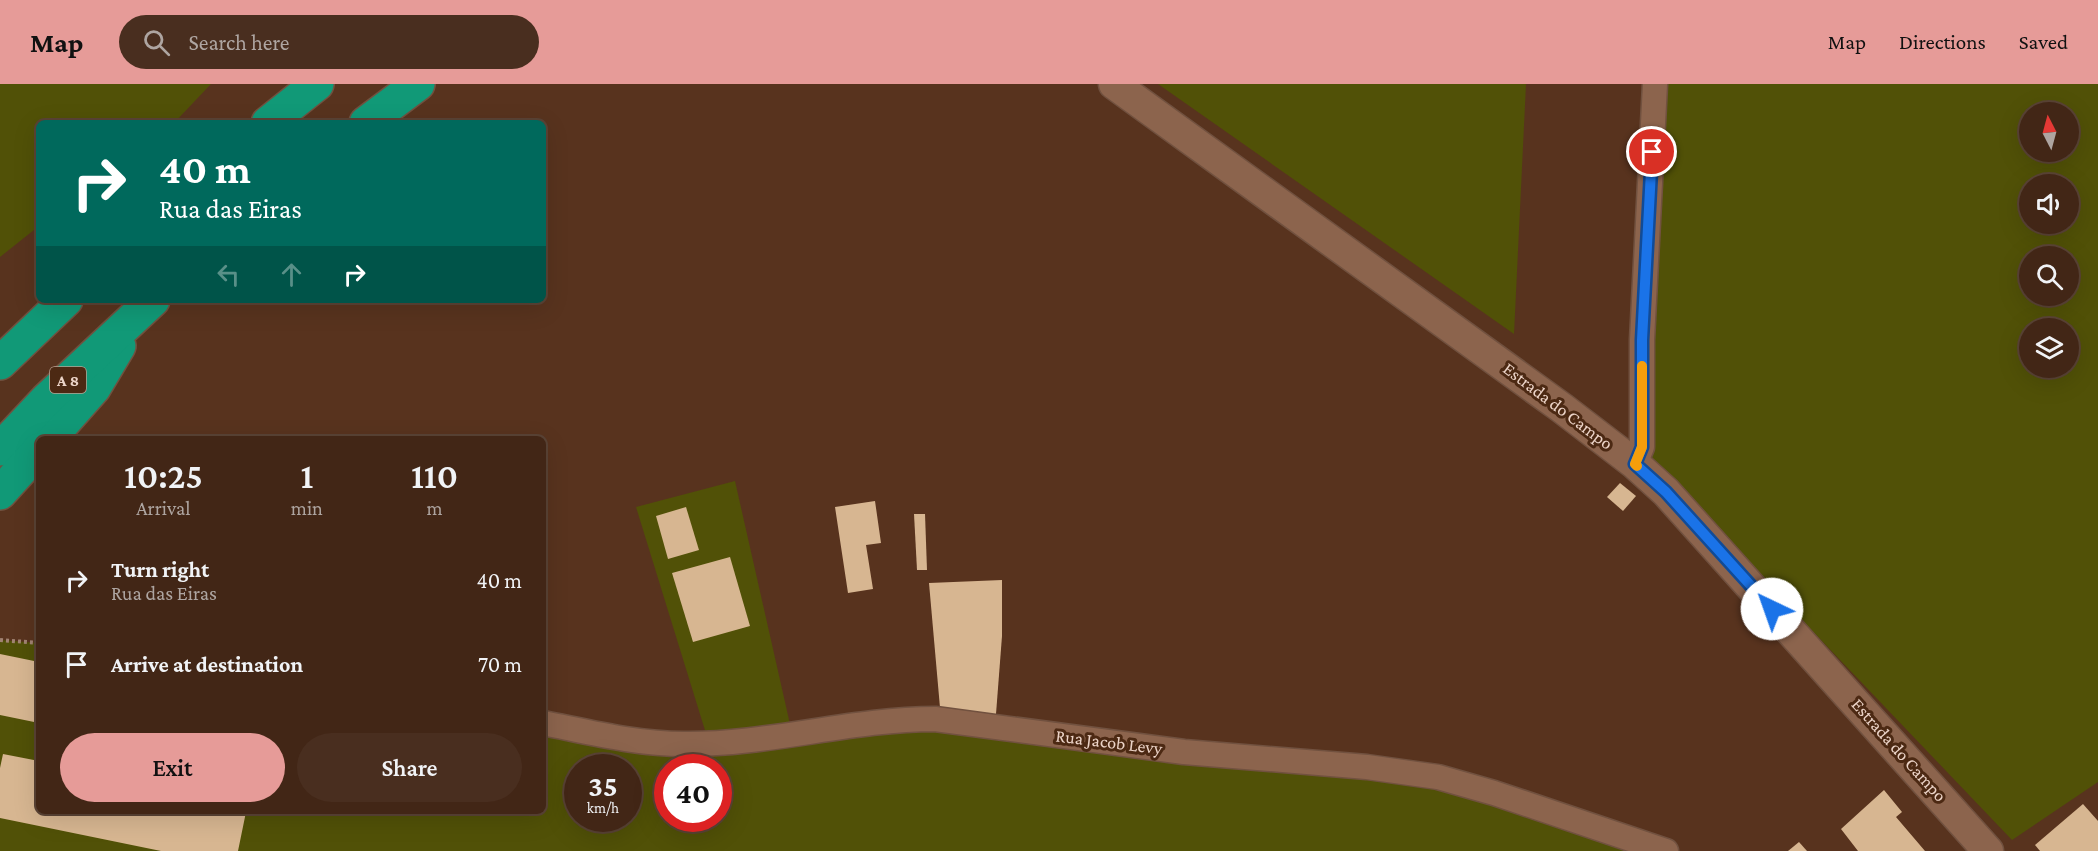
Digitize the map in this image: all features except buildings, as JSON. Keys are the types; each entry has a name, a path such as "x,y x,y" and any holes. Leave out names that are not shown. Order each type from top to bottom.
{"highway":[{"path":"272,120 317,84"},
{"path":"370,120 418,84"},
{"path":"0,363 63,303"},
{"path":"52,436 94,388 146,307"},
{"name":"A 8","path":"0,449 146,307"},
{"path":"0,493 36,453"}],"street":[{"name":"Estrada do Campo","path":"1114,84 1562,408 1635,464 1674,501 1988,851"},
{"path":"1635,464 1642,447 1642,340 1655,84"},
{"name":"Rua Jacob Levy","path":"546,724 632,740 683,744 792,736 904,719 941,719 1184,752 1367,767 1438,777 1666,851"}],"path":[{"path":"0,640 36,643"}],"shaded area":[{"path":"0,84 211,84 177,120 36,120 36,228 0,257"},
{"path":"1158,84 1526,84 1514,334"},
{"path":"1655,84 2098,84 2098,782 2012,840 1652,463 1642,340"},
{"path":"735,481 792,733 708,740 636,507"},
{"path":"0,640 36,643 36,814 546,814 546,724 631,740 872,723 1367,767 1666,851 0,851"}],"slow traffic":[{"path":"1637,466 1635,464 1642,447 1642,366"}],"route":[{"path":"1652,152 1642,340 1642,447 1635,464 1666,492 1772,609"}]}
